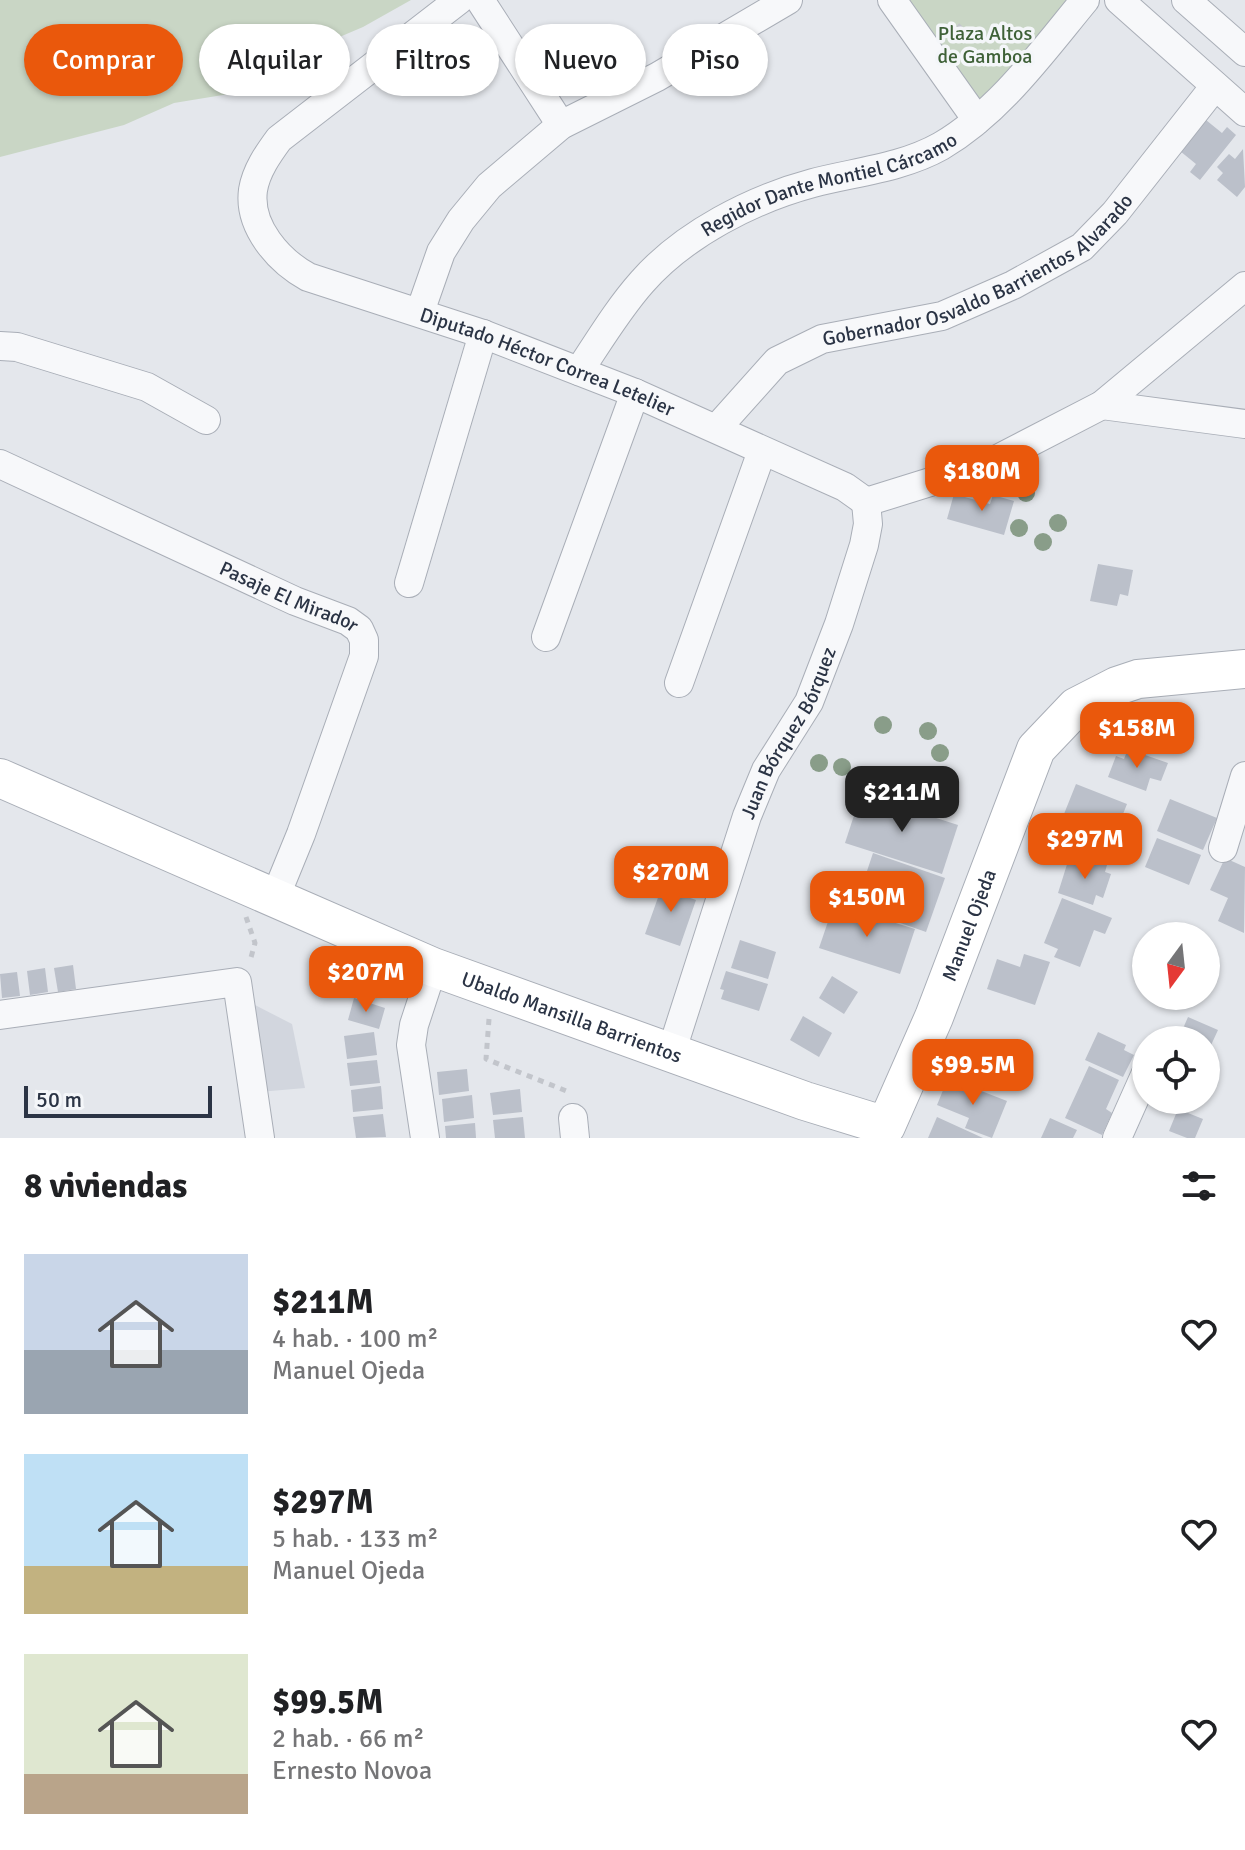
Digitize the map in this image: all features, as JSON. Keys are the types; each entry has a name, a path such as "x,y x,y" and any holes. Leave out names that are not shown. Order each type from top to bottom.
{"street":[{"path":"420,312 308,277 288,266 261,229 254,208 253,190 267,155 279,139 459,0"},
{"path":"480,0 561,125"},
{"name":"Diputado Héctor Correa Letelier","path":"788,0 657,77 561,125 489,186 461,220 441,252 420,312 635,393 845,487 866,502"},
{"path":"892,0 977,120"},
{"name":"Regidor Dante Montiel Cárcamo","path":"579,371 623,304 644,279 703,232 742,209 789,189 907,162 941,146 977,120 1015,85 1085,0"},
{"path":"1119,0 1245,112"},
{"path":"1186,0 1240,37"},
{"name":"Gobernador Osvaldo Barrientos Alvarado","path":"717,428 777,361 788,355 822,339 942,316 1013,285 1082,247 1115,213 1215,86"},
{"path":"866,502 988,464 1102,405 1245,286"},
{"path":"409,583 483,334"},
{"path":"0,346 17,347 147,387 206,420"},
{"path":"546,637 635,393"},
{"path":"1102,405 1245,424"},
{"path":"679,683 762,451"},
{"name":"Pasaje El Mirador","path":"0,464 295,601 348,621 359,629 364,640 364,656 301,834 274,900"},
{"name":"Juan Bórquez Bórquez","path":"671,1053 747,816 766,770 809,702 839,624 864,545 868,524 866,502"},
{"name":"Manuel Ojeda","path":"884,1132 934,1017 1024,774 1036,749 1050,731 1076,707 1096,694 1127,682 1245,669"},
{"path":"1223,848 1245,776"},
{"name":"Ubaldo Mansilla Barrientos","path":"0,778 433,967 884,1132"},
{"path":"425,1138 411,1045 414,1025 433,967"},
{"path":"0,1015 237,982 258,1138"},
{"path":"805,1101 845,1098 879,1087 896,1075 918,1051"},
{"path":"805,1101 835,1138"},
{"path":"1117,1138 1132,1104"}],"lane":[{"path":"694,874 727,883"}],"path":[{"path":"234,882 255,943 253,956 237,982"},
{"path":"492,990 486,1059 573,1094 574,1128"}],"shaded area":[{"path":"247,1001 292,1024 305,1088 259,1092"}],"green space":[{"path":"0,0 411,0 350,33 350,24 199,24 199,96 217,96 174,103 124,125 0,157"},
{"name":"Plaza Altos de Gamboa","path":"904,0 1074,0 978,107"}],"building":[{"path":"1201,116 1222,133 1227,127 1236,135 1200,180 1190,172 1196,164 1180,151"},
{"path":"1243,149 1245,187 1237,197 1217,180 1223,173 1217,167 1229,154 1235,159"},
{"path":"954,494 990,504 993,495 1014,501 1004,535 947,519"},
{"path":"1098,564 1133,570 1128,596 1120,594 1117,606 1090,601"},
{"path":"1128,749 1168,763 1161,781 1150,778 1146,791 1108,777 1116,756 1124,759"},
{"path":"1076,784 1127,804 1107,854 1056,834"},
{"path":"861,794 958,825 942,874 845,843"},
{"path":"1170,799 1217,818 1203,850 1157,831"},
{"path":"1157,838 1201,855 1189,885 1145,867"},
{"path":"873,853 945,878 926,932 855,907"},
{"path":"1069,858 1087,864 1089,859 1107,865 1105,872 1111,874 1103,898 1096,895 1093,905 1058,893"},
{"path":"1225,858 1245,867 1244,933 1218,921 1228,898 1210,890"},
{"path":"665,878 683,884 679,894 696,900 680,946 645,934"},
{"path":"1062,898 1112,918 1105,934 1094,930 1080,967 1054,957 1058,949 1044,943"},
{"path":"834,904 915,929 900,974 819,948"},
{"path":"740,940 776,952 768,979 731,968"},
{"path":"1024,954 1050,962 1035,1005 987,989 997,959 1020,967"},
{"path":"73,965 76,989 58,992 54,968"},
{"path":"45,968 48,992 30,995 27,971"},
{"path":"726,971 768,984 759,1011 721,999 724,990 720,989"},
{"path":"17,972 20,996 2,998 0,974"},
{"path":"832,976 858,992 844,1014 819,998"},
{"path":"354,998 385,1008 379,1029 348,1020"},
{"path":"803,1016 832,1033 819,1057 790,1040"},
{"path":"1188,1017 1209,1026 1184,1026"},
{"path":"374,1032 377,1055 347,1059 344,1036"},
{"path":"1098,1032 1126,1045 1124,1050 1132,1054 1123,1077 1085,1060"},
{"path":"377,1060 380,1083 350,1086 347,1063"},
{"path":"1089,1066 1119,1080 1106,1109 1112,1113 1102,1135 1065,1118"},
{"path":"467,1069 469,1091 439,1095 437,1072"},
{"path":"948,1078 1007,1101 992,1138 965,1128 969,1118 937,1105"},
{"path":"381,1086 383,1109 353,1112 351,1090"},
{"path":"520,1089 522,1112 493,1115 490,1093"},
{"path":"472,1095 474,1118 444,1122 442,1099"},
{"path":"383,1114 386,1137 356,1138 353,1117"},
{"path":"1176,1114 1190,1114 1203,1119 1195,1138 1169,1131"},
{"path":"523,1117 525,1138 495,1138 493,1120"},
{"path":"937,1117 983,1138 928,1138"},
{"path":"1050,1118 1077,1130 1073,1138 1041,1138"},
{"path":"475,1123 476,1138 446,1138 445,1126"}]}
